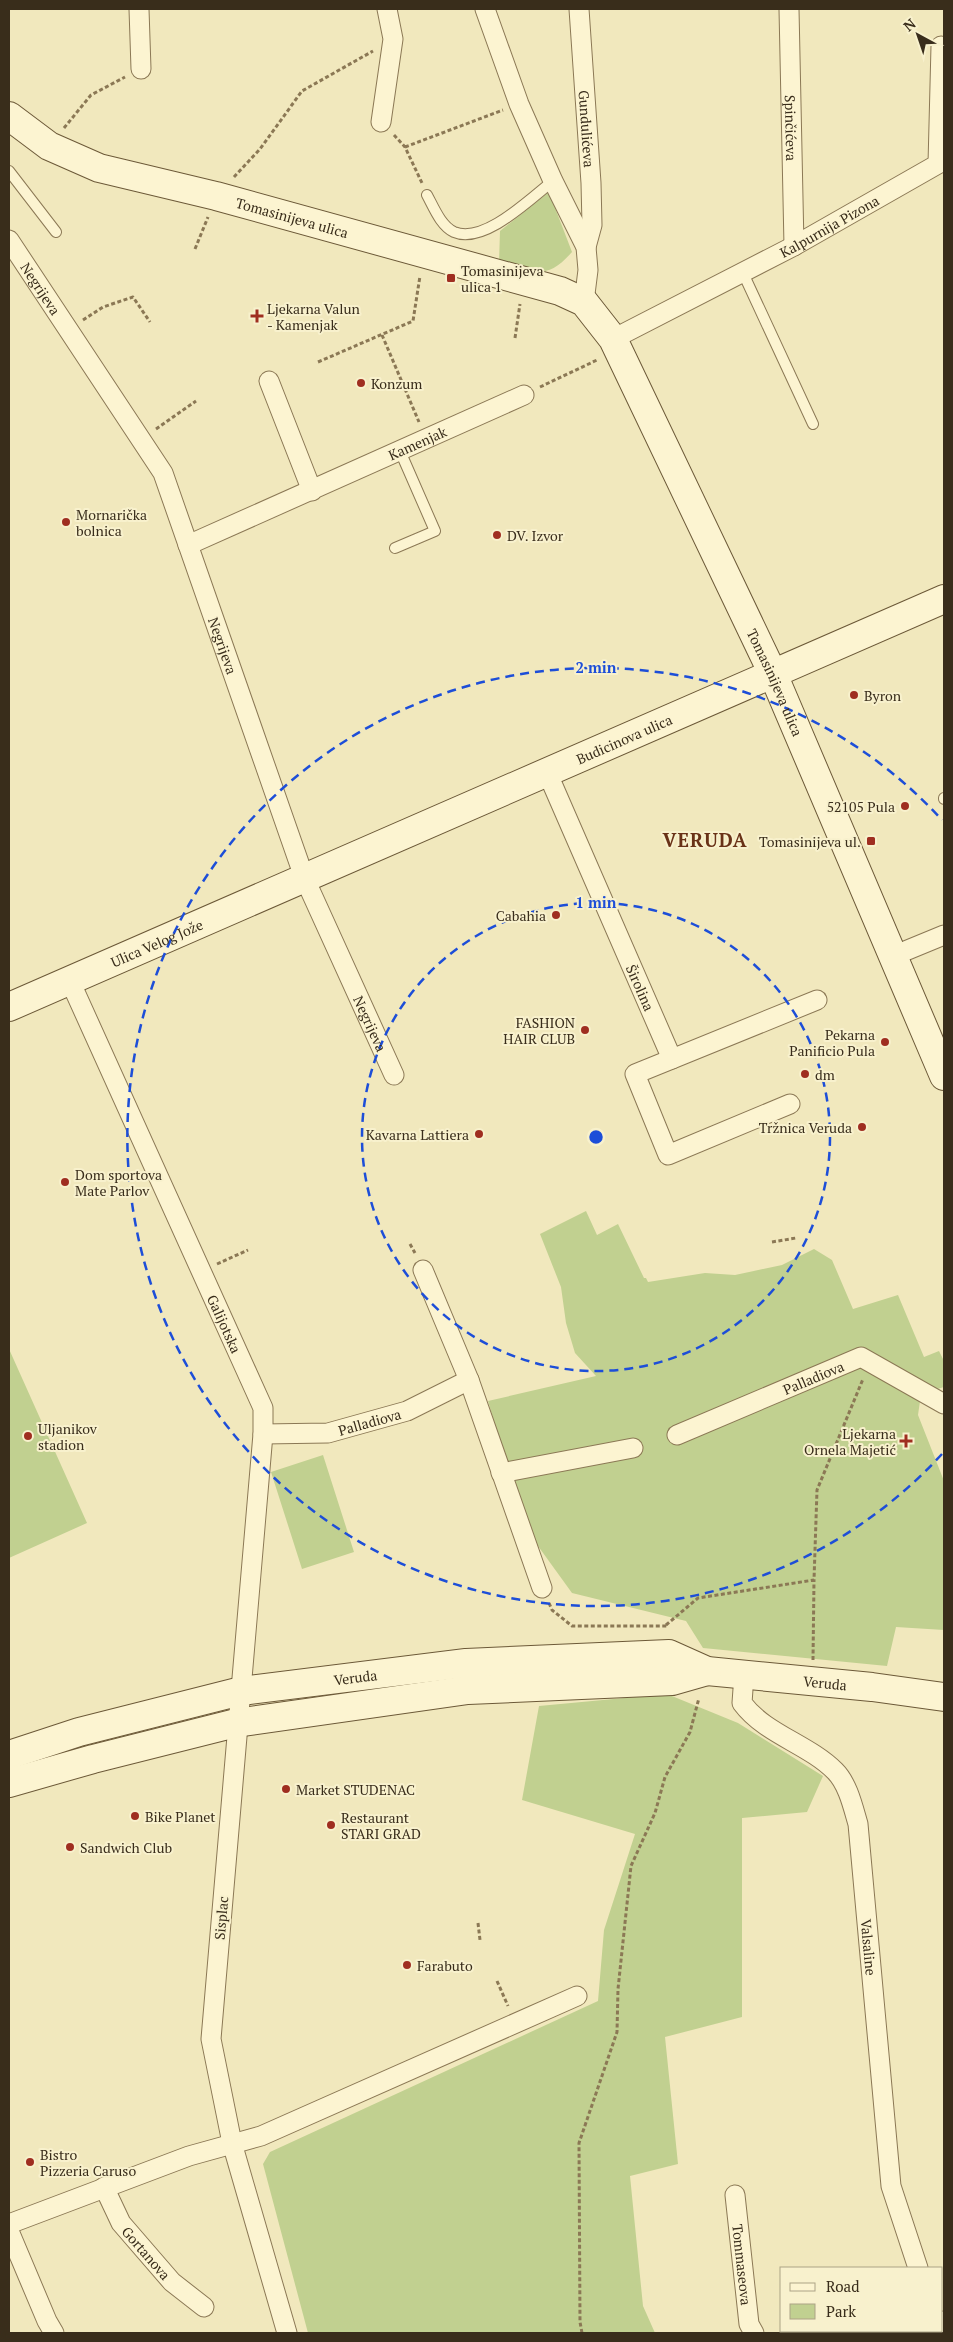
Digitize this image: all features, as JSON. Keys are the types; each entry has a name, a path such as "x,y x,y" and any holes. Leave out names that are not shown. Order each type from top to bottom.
{"main road":[{"name":"Tomasinijeva ulica","path":"9,116 50,146 99,168 216,196 423,253 560,291 584,302 616,344 773,674 893,956 942,1064"},
{"name":"Budicinova ulica","path":"304,878 944,599"},
{"name":"Ulica Velog Jože","path":"9,1007 304,878"},
{"name":"Veruda","path":"9,1755 79,1732 241,1691 466,1663 669,1654 707,1671 813,1681 944,1697"},
{"name":"Veruda","path":"9,1783 93,1758 236,1723 468,1690 672,1681 707,1671"}],"street":[{"path":"139,9 141,69"},
{"path":"381,122 393,39 387,9"},
{"path":"485,9 519,104 552,181 586,247 588,270 584,302"},
{"name":"Gundulićeva","path":"579,9 591,183 592,225 586,247"},
{"name":"Spinčićeva","path":"789,9 794,246"},
{"name":"Kalpurnija Pizona","path":"616,344 938,164 941,46"},
{"name":"Negrijeva","path":"9,240 164,473 304,878 394,1074"},
{"path":"269,381 312,491"},
{"name":"Kamenjak","path":"188,545 524,395"},
{"name":"Širolina","path":"547,772 672,1059"},
{"path":"893,956 944,935"},
{"name":"Galijotska","path":"70,981 262,1408 263,1434 241,1691"},
{"path":"790,1104 668,1156 635,1074 817,1000"},
{"path":"423,1270 469,1380 542,1588"},
{"name":"Palladiova","path":"677,1435 861,1357 870,1362"},
{"path":"870,1362 944,1404"},
{"name":"Palladiova","path":"263,1434 328,1433 407,1411 469,1380"},
{"path":"501,1473 633,1448"},
{"name":"Valsaline","path":"744,1675 742,1703 751,1715 810,1751 837,1772 849,1796 858,1824 891,2186 918,2267"},
{"name":"Sisplac","path":"241,1691 236,1723 211,2039 232,2144 287,2333"},
{"path":"9,2224 189,2156 261,2136 577,1996"},
{"name":"Gortanova","path":"104,2187 121,2223 172,2282 204,2307"},
{"name":"Tommaseova","path":"735,2195 749,2324 754,2333"},
{"path":"9,2231 47,2321 54,2333"}],"lane":[{"path":"9,171 56,232"},
{"path":"427,195 440,219 453,232 469,235 502,222 552,181"},
{"path":"743,273 813,424"},
{"path":"395,548 435,531 400,451"}],"path":[{"path":"195,249 216,196 260,150 302,91 393,39"},
{"path":"50,146 91,95 141,69"},
{"path":"405,148 519,104"},
{"path":"381,122 405,148 427,195"},
{"path":"318,362 413,322 423,253"},
{"path":"514,338 523,282"},
{"path":"103,307 133,297 150,322"},
{"path":"382,335 426,439"},
{"path":"524,395 616,344"},
{"path":"167,421 196,401"},
{"path":"772,1242 796,1238"},
{"path":"201,1272 248,1250"},
{"path":"813,1681 817,1490 870,1362"},
{"path":"542,1588 552,1610 572,1626 666,1625 698,1598 814,1580"},
{"path":"666,1625 669,1654"},
{"path":"582,2333 580,2322 579,2143 617,2032 618,1989 631,1866 655,1813 665,1777 690,1732 707,1671"},
{"path":"478,1923 480,1940"},
{"path":"497,1981 515,2023"}],"green space":[{"path":"549,192 572,252 554,268 546,271 530,271 499,263 500,231"},
{"path":"586,1211 597,1235 618,1224 644,1278 648,1282 705,1273 735,1275 782,1265 814,1249 832,1260 853,1309 898,1295 924,1357 939,1351 944,1361 944,1387 921,1394 918,1415 944,1481 944,1630 896,1627 887,1666 703,1648 686,1621 572,1593 525,1528 488,1401 596,1376 575,1353 566,1323 561,1287 540,1234"},
{"name":"Uljanikov stadion","path":"9,1349 87,1523 9,1558"},
{"path":"323,1455 354,1552 302,1569 271,1472"},
{"path":"667,1694 738,1723 823,1776 807,1812 742,1818 742,2017 665,2037 678,2164 630,2176 643,2306 655,2333 308,2333 263,2164 270,2152 598,2001 604,1930 635,1834 522,1800 539,1706"}],"place":[{"name":"Tomasinijeva ulica 1","path":"451,278"},
{"name":"Ljekarna Valun - Kamenjak","path":"257,316"},
{"name":"Konzum","path":"361,383"},
{"name":"Mornarička bolnica","path":"66,522"},
{"name":"DV. Izvor","path":"497,535"},
{"name":"Byron","path":"854,695"},
{"name":"52105 Pula","path":"905,806"},
{"name":"Tomasinijeva ul.","path":"871,841"},
{"name":"Cabahia","path":"556,915"},
{"name":"FASHION HAIR CLUB","path":"585,1030"},
{"name":"Pekarna Panificio Pula","path":"885,1042"},
{"name":"dm","path":"805,1074"},
{"name":"Tržnica Veruda","path":"862,1127"},
{"name":"Kavarna Lattiera","path":"479,1134"},
{"name":"Dom sportova Mate Parlov","path":"65,1182"},
{"name":"Uljanikov stadion","path":"28,1436"},
{"name":"Ljekarna Ornela Majetić","path":"906,1441"},
{"name":"Market STUDENAC","path":"286,1789"},
{"name":"Bike Planet","path":"135,1816"},
{"name":"Restaurant STARI GRAD","path":"331,1825"},
{"name":"Sandwich Club","path":"70,1847"},
{"name":"Farabuto","path":"407,1965"},
{"name":"Bistro Pizzeria Caruso","path":"30,2162"}],"district":[{"name":"VERUDA","path":"705,839"}]}
